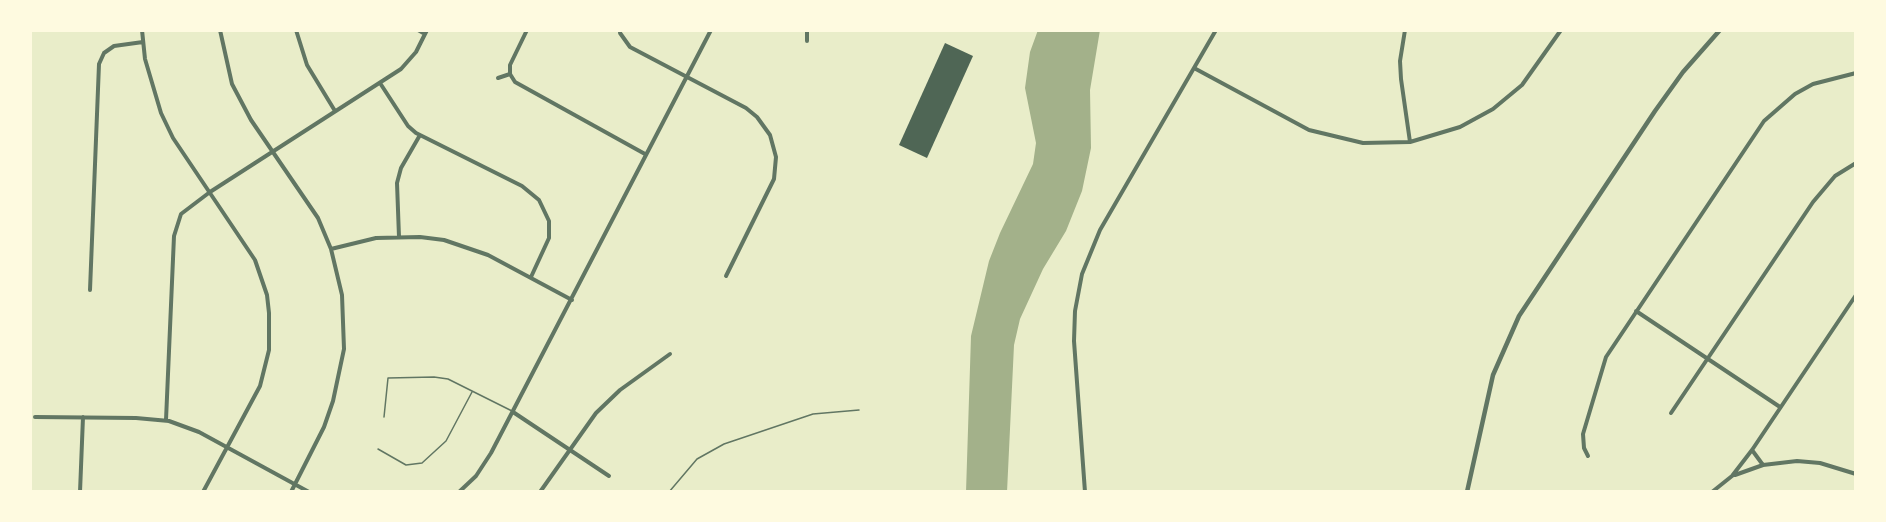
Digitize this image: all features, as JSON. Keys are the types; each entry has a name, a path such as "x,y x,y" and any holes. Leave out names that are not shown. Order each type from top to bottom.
{"street":[{"path":"142,30 151,86 161,113 173,138 255,260 267,295 270,341 266,368 253,403 203,492"},
{"path":"220,30 232,84 251,120 313,211 331,249 342,295 344,322 340,375 324,427 291,492"},
{"path":"296,30 307,65 335,111"},
{"path":"166,420 174,232 184,211 407,64 426,32 417,30"},
{"path":"527,30 510,63 510,74 519,86 645,154"},
{"path":"459,492 484,465 513,412 711,30"},
{"path":"807,30 807,41"},
{"path":"1085,492 1074,341 1080,282 1100,230 1216,30"},
{"path":"1405,30 1400,61 1410,141"},
{"path":"1194,68 1309,130 1363,143 1410,141 1449,132 1493,109 1522,85 1561,30"},
{"path":"1467,492 1493,375 1519,316 1660,104 1683,72 1720,30"},
{"path":"620,33 630,47 752,112 766,129 775,150 776,172 772,186 726,276"},
{"path":"90,290 99,64 104,53 111,47 143,42"},
{"path":"1588,456 1584,448 1583,434 1600,371 1613,344 1764,120 1795,94 1813,84 1856,73"},
{"path":"498,78 510,74"},
{"path":"380,83 408,126 420,135 522,186 539,200 547,215 549,238 531,278"},
{"path":"399,237 398,178 420,135"},
{"path":"1671,413 1825,185 1856,163"},
{"path":"331,249 358,241 399,237 444,240 466,247 572,300"},
{"path":"1712,492 1732,476 1752,450 1856,295"},
{"path":"1636,311 1780,407"},
{"path":"540,492 569,449 608,401 670,354"},
{"path":"513,412 609,476"},
{"path":"35,417 166,420 200,432 309,492"},
{"path":"80,492 83,417"},
{"path":"1752,450 1763,465"},
{"path":"1732,476 1763,465 1797,461 1820,463 1856,474"}],"lane":[{"path":"384,417 388,378 441,378 513,412"},
{"path":"378,448 408,465 422,463 446,441 472,391"},
{"path":"669,492 697,459 724,444 813,414 859,410"}],"shaded area":[{"path":"1038,30 1100,30 1090,90 1091,148 1082,191 1066,231 1043,269 1020,319 1014,345 1007,492 966,492 971,336 989,261 1033,164 1036,143 1025,88 1030,52"}],"building":[{"path":"945,43 973,56 927,158 899,145"}]}
